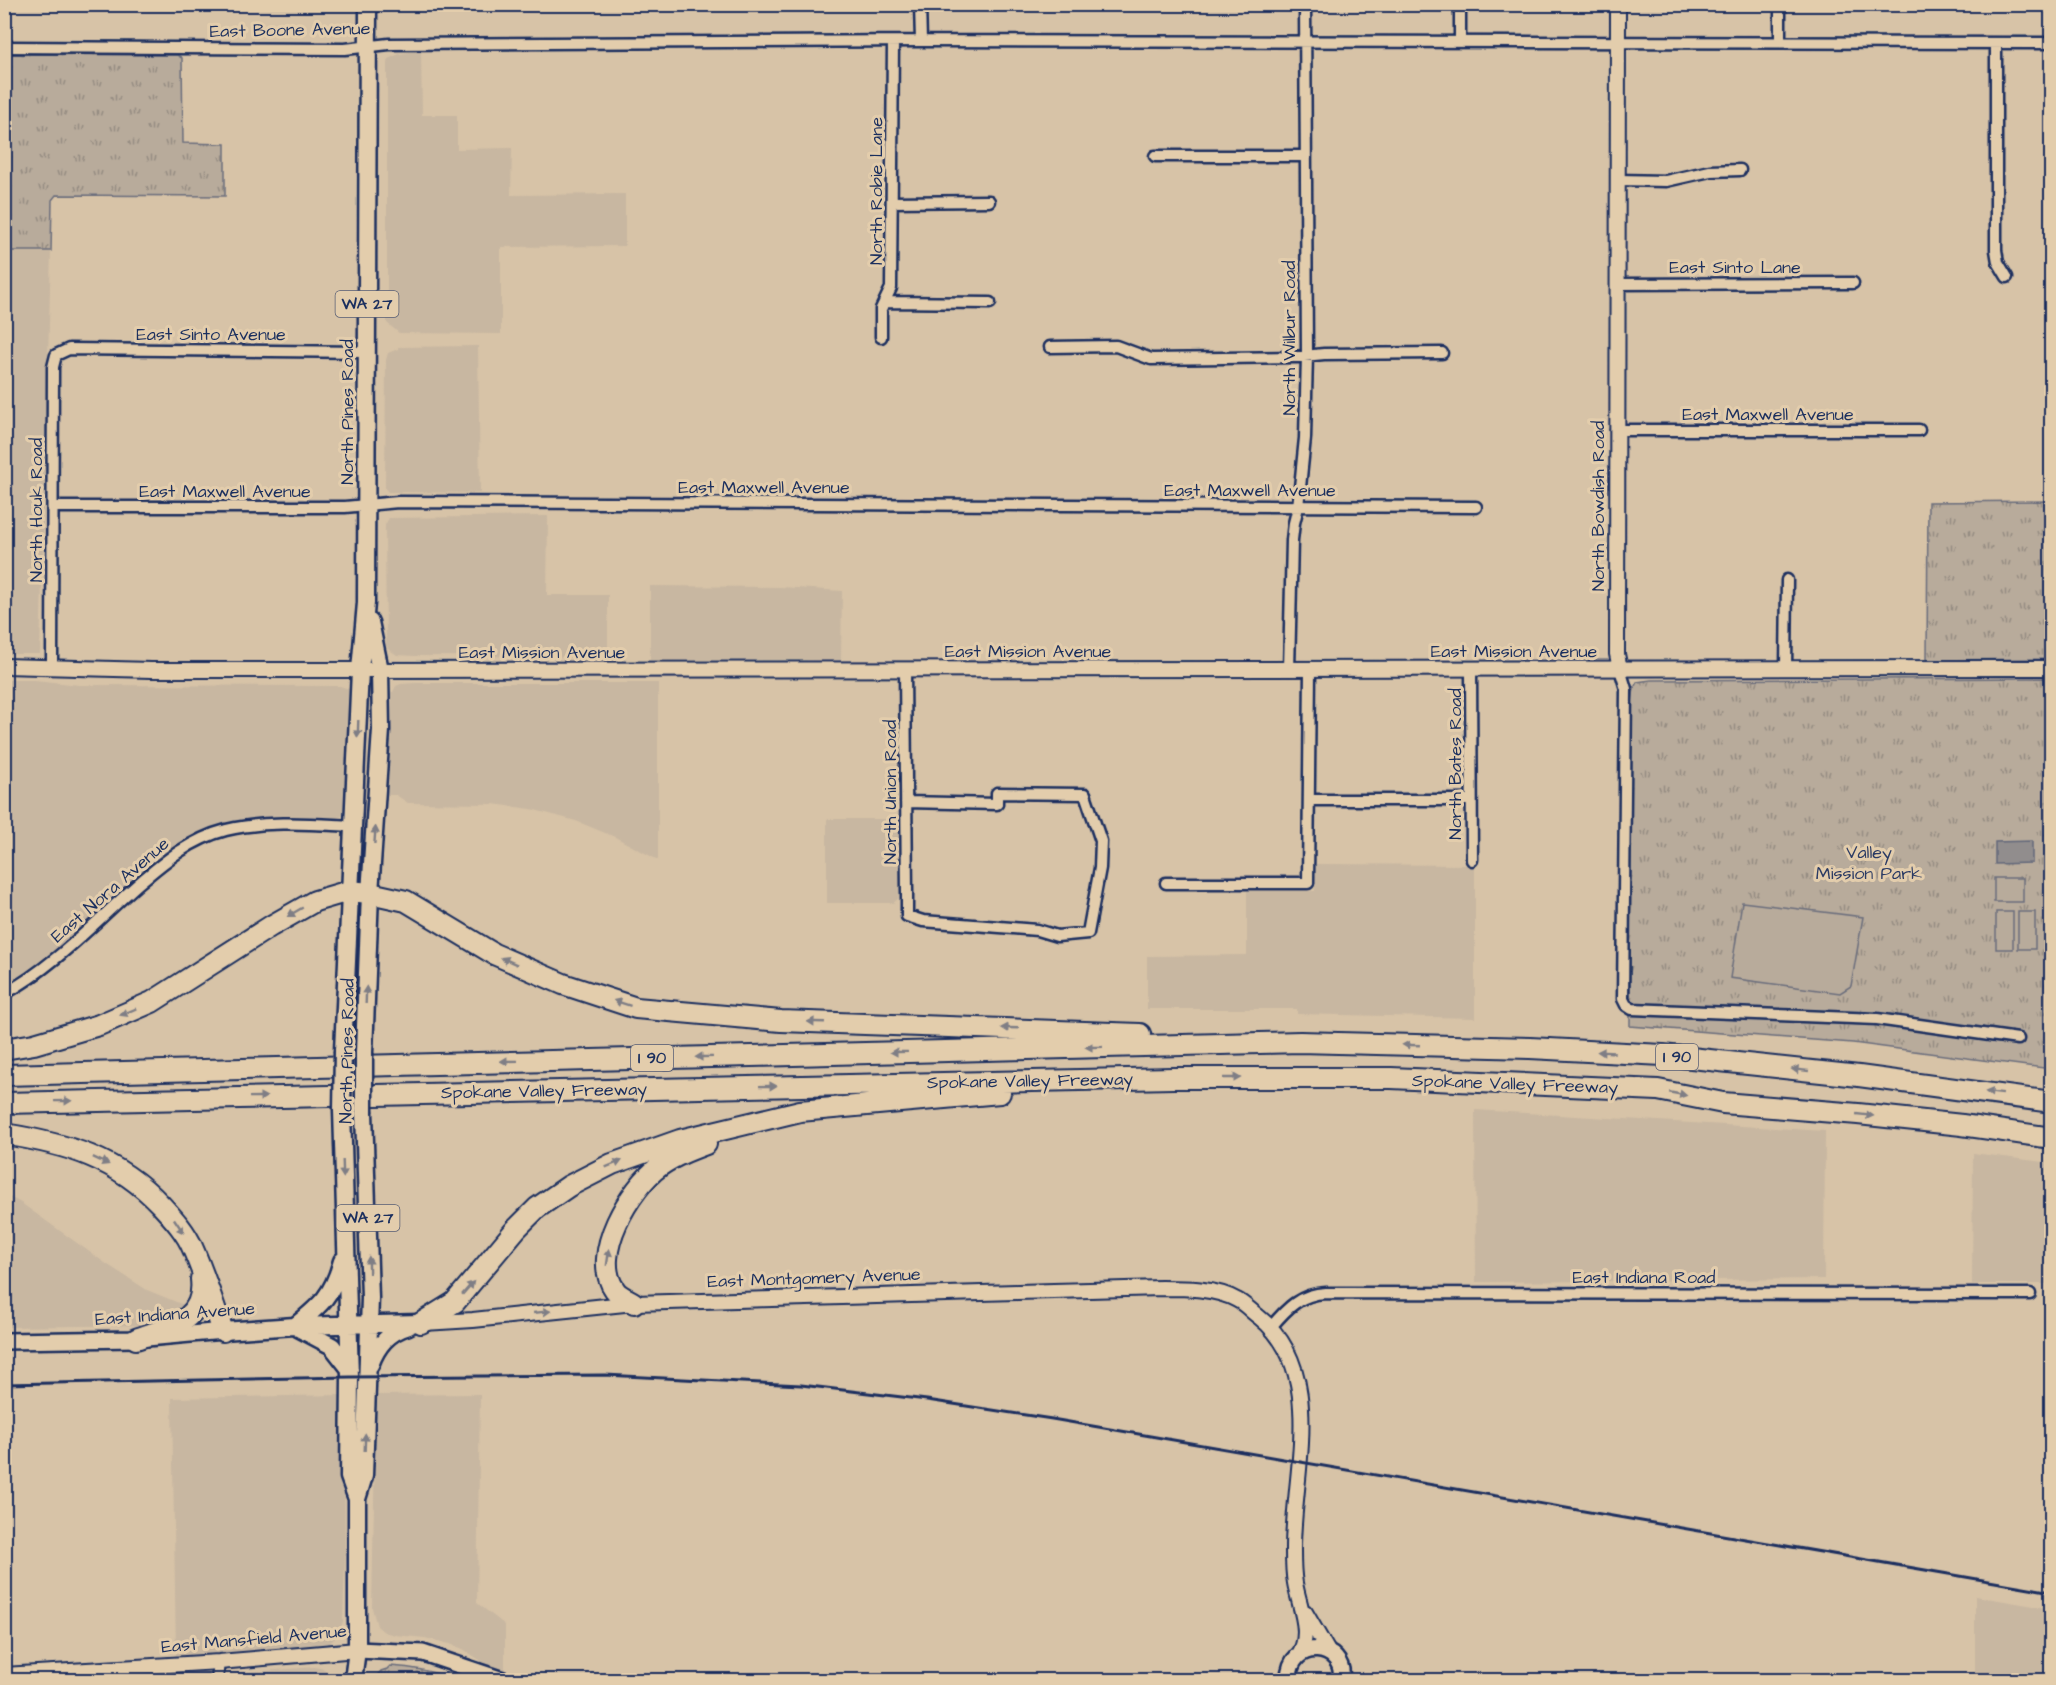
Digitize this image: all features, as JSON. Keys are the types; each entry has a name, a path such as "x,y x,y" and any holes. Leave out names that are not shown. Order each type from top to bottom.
{"highway":[{"path":"4,1049 34,1044 99,1025 152,1002 271,926 315,901 350,891 406,901 494,954 563,984 636,1008 781,1021 1037,1029 1300,1042"},
{"name":"Spokane Valley Freeway","path":"4,1075 1300,1042 1530,1048 1663,1055 1859,1076 2052,1102"},
{"path":"422,1323 454,1302 516,1229 537,1208 569,1186 612,1164 680,1140 800,1111 1173,1078"},
{"name":"Spokane Valley Freeway","path":"4,1103 1173,1078 1391,1078 1658,1090 1723,1103 1962,1125 2052,1138"},
{"path":"634,1303 616,1292 610,1282 606,1265 615,1227 644,1182 659,1167 677,1156 800,1111"},
{"path":"4,1134 80,1151 129,1175 150,1193 176,1220 192,1247 223,1332"},
{"path":"136,1339 189,1317 198,1306 202,1291 199,1264"}],"main road":[{"name":"North Pines Road","path":"357,1499 349,1477 350,1369 342,1110 360,670 366,603 368,4"},
{"name":"North Pines Road","path":"354,1680 357,1650 357,1499 364,1476 369,1323 364,1053 370,893 381,730 380,670 366,603"},
{"path":"346,1246 338,1276 329,1293 321,1305 295,1326 332,1346 350,1369"},
{"path":"367,1373 374,1353 386,1338 399,1329 422,1323"},
{"name":"East Montgomery Avenue","path":"349,1324 422,1323"},
{"name":"East Indiana Avenue","path":"4,1341 136,1339 349,1324"},
{"path":"1289,1678 1297,1657 1312,1649 1329,1653 1341,1673 1354,1680"},
{"name":"East Mansfield Avenue","path":"357,1650 423,1653 503,1680"}],"street":[{"path":"921,4 921,42"},
{"name":"North Wilbur Road","path":"1289,670 1292,540 1305,438 1307,355 1305,4"},
{"path":"1460,4 1460,42"},
{"name":"North Bowdish Road","path":"1618,4 1617,654 1626,689 1623,999 1632,1009 1877,1019 2018,1040"},
{"path":"1780,4 1780,42"},
{"name":"East Boone Avenue","path":"4,47 345,49 401,44 893,42 2052,43"},
{"name":"North Robie Lane","path":"881,338 881,309 891,288 893,42"},
{"path":"1996,43 1996,250 1998,262 2007,277"},
{"path":"1155,156 1306,156"},
{"path":"1618,180 1666,181 1710,171 1740,170"},
{"path":"892,202 989,201"},
{"name":"East Sinto Lane","path":"1617,284 1853,282"},
{"path":"885,302 990,303"},
{"path":"1050,347 1116,346 1150,359 1442,353"},
{"name":"East Sinto Avenue","path":"57,355 69,349 367,352"},
{"name":"North Houk Road","path":"52,667 53,367 57,355"},
{"name":"East Maxwell Avenue","path":"1616,430 1919,430"},
{"name":"East Maxwell Avenue","path":"53,507 345,507 398,502 1476,507"},
{"path":"1786,669 1787,580"},
{"name":"East Mission Avenue","path":"4,666 151,670 2052,668"},
{"name":"North Union Road","path":"905,669 906,802 907,916 923,921 1037,930 1057,936 1088,933 1100,868 1101,841 1085,794 997,793 997,804 906,802"},
{"name":"North Bates Road","path":"1471,669 1472,860"},
{"path":"1166,884 1308,884 1310,670"},
{"path":"1309,800 1471,800"},
{"name":"East Nora Avenue","path":"4,994 43,969 171,856 199,840 226,830 253,825 354,826"},
{"name":"East Montgomery Avenue","path":"422,1323 473,1320 634,1303 1198,1288 1237,1299 1271,1327 1290,1354 1298,1384 1301,1421 1300,1461 1293,1563 1302,1608"},
{"name":"East Indiana Road","path":"1271,1327 1299,1299 1326,1293 2030,1294"},
{"path":"1302,1608 1329,1653"},
{"path":"1297,1657 1305,1638 1302,1608"},
{"name":"East Mansfield Avenue","path":"4,1675 219,1662 357,1650"},
{"path":"217,1680 219,1662"}],"shaded area":[{"path":"421,50 422,115 457,115 457,149 512,148 511,195 625,194 625,246 501,247 501,334 399,333 387,323 387,63 388,59 399,54"},
{"path":"5,251 51,251 40,654 5,654"},
{"path":"478,346 480,493 388,492 385,488 386,360 388,353 398,347"},
{"path":"548,516 547,595 608,595 608,657 415,656 397,655 388,649 386,644 385,525 389,518"},
{"path":"650,586 781,587 842,591 841,660 650,660"},
{"path":"5,680 35,680 79,685 340,686 349,689 354,696 350,806 345,815 334,819 274,819 199,836 53,955 26,976 5,988"},
{"path":"658,683 658,860 615,837 576,821 531,809 493,804 408,803 396,795 386,795 389,691 393,692 396,686 401,684"},
{"path":"827,819 903,819 903,885 900,887 898,899 893,903 827,903"},
{"path":"2032,841 2032,863 1995,864 1995,842"},
{"path":"1316,864 1475,865 1475,1018 1297,1014 1297,1009 1147,1009 1147,956 1247,955 1247,891 1315,891"},
{"path":"1475,1110 1825,1131 1824,1279 1476,1282"},
{"path":"1973,1153 2051,1163 2051,1550 2049,1284 1972,1284"},
{"path":"4,1194 21,1203 147,1290 191,1308 155,1325 5,1327"},
{"path":"480,1394 477,1603 505,1625 505,1671 486,1664 463,1649 450,1644 384,1632 377,1626 372,1608 376,1395"},
{"path":"344,1395 345,1562 343,1621 339,1634 329,1644 317,1646 176,1656 172,1398"},
{"path":"1975,1596 2051,1609 2051,1680 1975,1680"},
{"path":"315,1667 324,1669 336,1680 227,1680 238,1673"}],"green space":[{"path":"5,54 177,55 182,58 183,143 225,144 225,196 56,195 52,200 51,251 5,251"},
{"path":"2051,501 2051,659 1927,660 1928,502"},
{"name":"Valley Mission Park","path":"2051,678 2051,1069 1853,1043 1630,1026 1631,710 1637,682 1651,680"},
{"path":"1994,878 2023,878 2023,902 1994,902"},
{"path":"1742,902 1863,917 1851,986 1840,993 1730,978"},
{"path":"1996,912 2013,912 2013,949 1996,949"},
{"path":"2018,912 2035,912 2035,949 2018,949"},
{"path":"390,1666 425,1670 458,1680 373,1680 381,1671"}],"railway":[{"path":"4,1384 350,1377 605,1375 801,1385 927,1400 1052,1419 2052,1592"}]}
